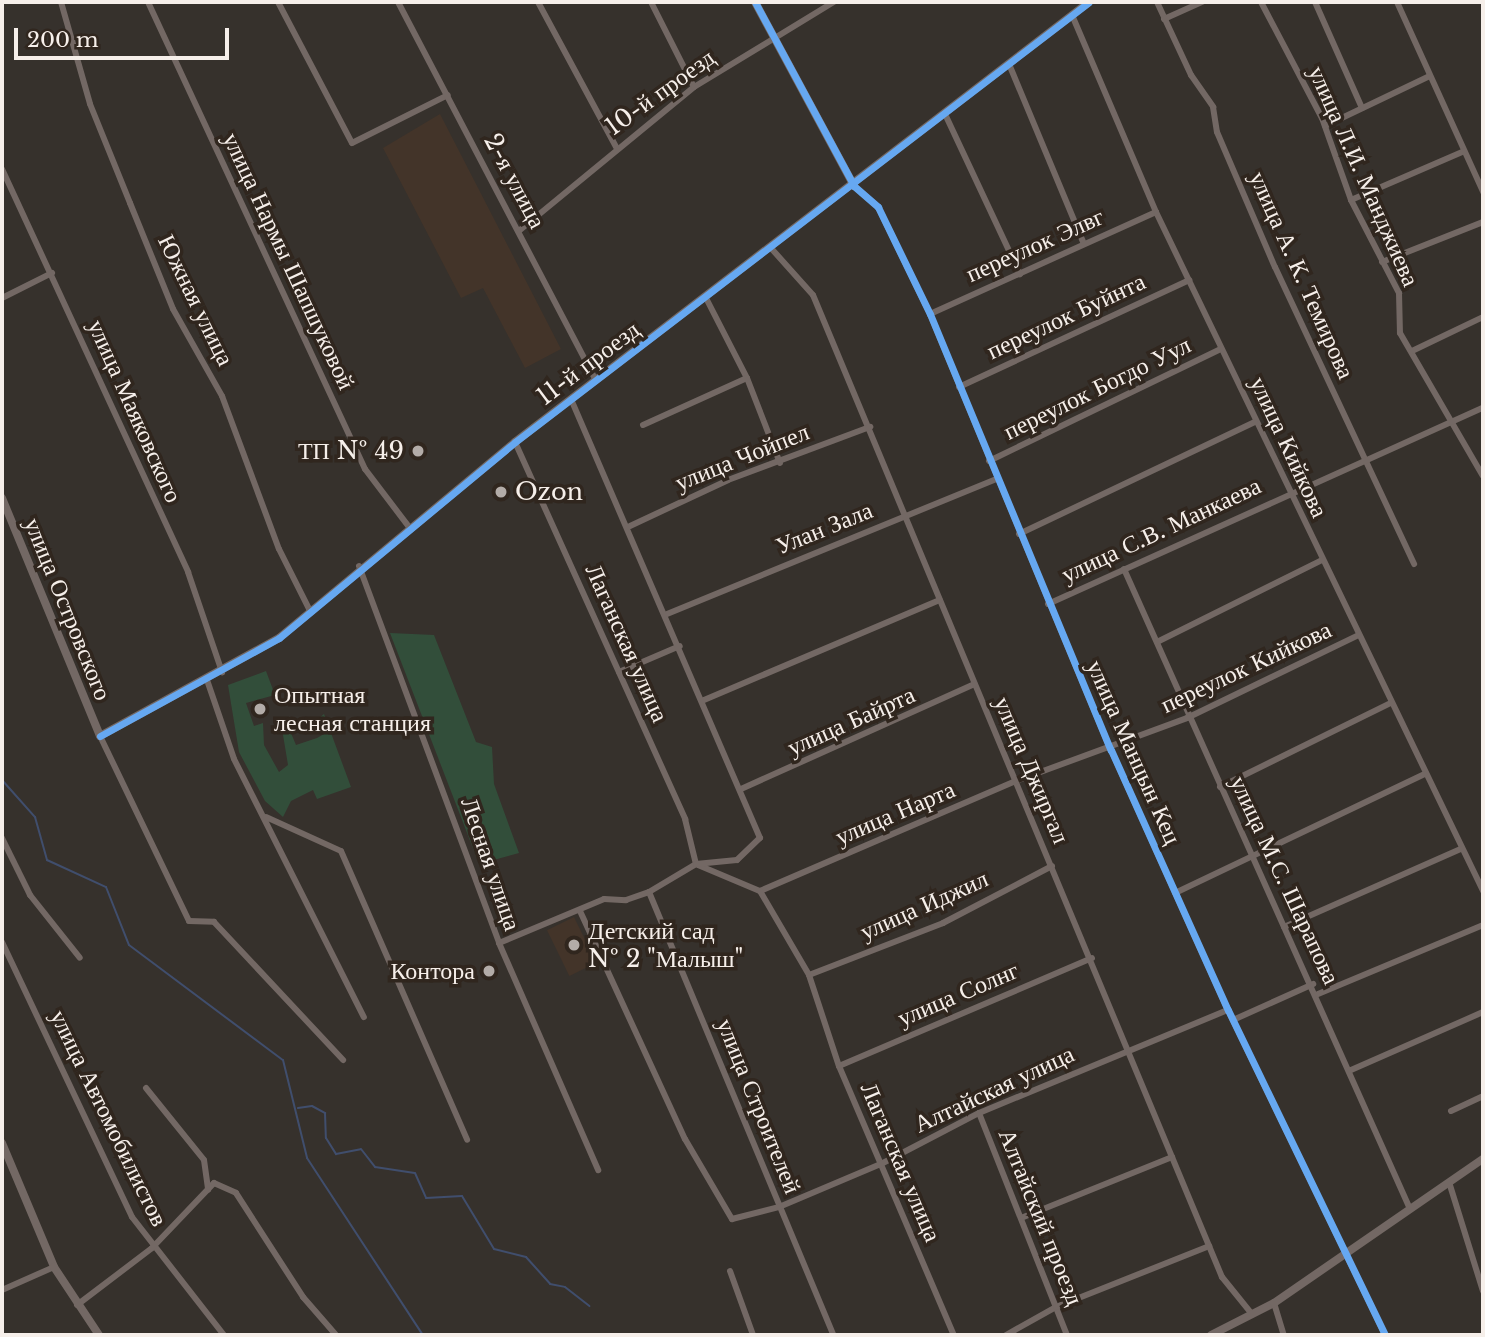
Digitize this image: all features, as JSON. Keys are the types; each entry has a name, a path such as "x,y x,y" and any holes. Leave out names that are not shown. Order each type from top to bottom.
{"street":[{"name":"Южная улица","path":"61,2 90,104 173,309 222,396 279,549 310,611"},
{"name":"улица Нармы Шапшуковой","path":"148,2 365,469 409,527"},
{"path":"278,2 352,143 448,95"},
{"name":"2-я улица","path":"398,2 520,230 596,380"},
{"path":"538,2 616,146"},
{"path":"651,2 694,87"},
{"path":"755,2 854,186"},
{"name":"10-й проезд","path":"520,230 616,146 694,87 833,2"},
{"name":"11-й проезд","path":"100,736 259,653 359,566 514,442 854,186 1088,2"},
{"name":"улица А. К. Темирова","path":"1157,2 1213,107 1217,132 1365,463 1414,564"},
{"path":"1164,19 1202,2"},
{"name":"улица Л.И. Манджиева","path":"1261,2 1325,126 1351,200 1399,293 1400,333 1412,351 1448,424 1483,476"},
{"path":"1315,2 1363,108"},
{"path":"1397,2 1483,192"},
{"name":"улица Кийкова","path":"1072,15 1156,212 1423,774 1483,891"},
{"path":"1009,64 1084,244"},
{"path":"1325,126 1430,76"},
{"path":"945,114 1020,274"},
{"path":"1351,200 1464,150"},
{"name":"улица Маяковского","path":"2,169 188,572 222,673"},
{"name":"улица Манцын Кец","path":"854,186 878,206 930,314 996,479 1111,750 1228,1010 1348,1252 1385,1335"},
{"name":"переулок Элвг","path":"930,314 1156,212"},
{"path":"1382,262 1483,222"},
{"name":"улица Джиргал","path":"770,247 814,295 1092,958 1222,1277 1252,1314"},
{"path":"2,298 52,273"},
{"name":"переулок Буйнта","path":"959,387 1189,280"},
{"path":"706,298 747,378 780,463"},
{"path":"1412,351 1483,317"},
{"name":"переулок Богдо Уул","path":"989,461 1221,349"},
{"path":"643,425 747,378"},
{"path":"499,943 604,899 626,900 649,891 696,864 737,860 760,838 630,526 571,400"},
{"name":"улица С.В. Манкаева","path":"1048,604 1289,492 1365,463 1483,408"},
{"path":"1019,534 1255,422"},
{"name":"улица Чойпел","path":"630,526 728,480 780,463 870,427"},
{"name":"Лаганская улица","path":"514,442 685,819 696,864"},
{"name":"Улан Зала","path":"667,614 996,479"},
{"name":"улица Островского","path":"2,498 100,736 189,921 214,922 343,1060"},
{"path":"1157,642 1322,560"},
{"name":"Лесная улица","path":"359,566 499,943 598,1170"},
{"name":"улица М.С. Шарапова","path":"1124,569 1250,857 1318,994 1410,1209"},
{"path":"704,699 940,600"},
{"name":"переулок Кийкова","path":"1111,750 1187,718 1359,635"},
{"path":"619,672 680,646"},
{"path":"207,680 234,759 266,817 364,1017"},
{"name":"улица Байрта","path":"741,789 975,684"},
{"path":"1220,787 1391,702"},
{"name":"улица Нарта","path":"760,891 1016,781 1111,750"},
{"path":"1175,893 1423,774"},
{"path":"266,817 341,851 467,1140"},
{"path":"2,838 30,895 79,958"},
{"path":"1283,927 1461,849"},
{"path":"696,864 760,891"},
{"name":"улица Иджил","path":"809,975 943,923 1052,866"},
{"name":"улица Строителей","path":"649,891 833,1335"},
{"name":"Лаганская улица","path":"760,891 809,975 839,1066 954,1335"},
{"name":"Алтайская улица","path":"580,911 685,1139 732,1219 779,1207 881,1164 979,1112 1228,1010"},
{"path":"1318,994 1483,925"},
{"name":"улица Автомобилистов","path":"2,942 64,1080 152,1248 224,1335"},
{"name":"улица Солнг","path":"839,1066 1092,958"},
{"path":"1233,1020 1312,984"},
{"path":"1351,1070 1483,1012"},
{"path":"146,1088 204,1160 208,1190"},
{"path":"1451,1111 1483,1096"},
{"name":"Алтайский проезд","path":"979,1112 1067,1335"},
{"path":"2,1143 54,1267 99,1335"},
{"path":"1021,1218 1172,1157"},
{"path":"1211,1335 1274,1303 1483,1159"},
{"path":"1449,1182 1483,1291"},
{"path":"77,1305 152,1248 214,1183 236,1193 303,1297 336,1335"},
{"path":"1006,1335 1056,1307 1209,1246"},
{"path":"2,1290 54,1267"},
{"path":"730,1271 753,1335"},
{"path":"1274,1303 1284,1335"}],"shaded area":[{"path":"440,114 561,349 525,368 483,288 461,298 383,148"},
{"path":"574,917 596,963 569,976 547,930"}],"green space":[{"path":"390,633 434,635 476,742 492,747 494,784 519,853 479,864"},
{"path":"266,671 275,695 246,703 254,726 263,723 264,745 279,772 288,765 282,729 288,726 296,745 317,738 324,734 318,719 324,714 351,787 317,799 313,790 291,801 283,817 265,801 239,752 228,685"}],"waterway":[{"path":"2,780 35,817 47,860 106,887 129,945 283,1060 307,1158 423,1335"},
{"path":"298,1108 312,1106 325,1113 326,1138 336,1154 361,1149 375,1167 415,1173 426,1198 462,1196 494,1249 526,1257 550,1284 565,1287 589,1306"}],"cycle path":[{"path":"755,2 854,186 878,207 930,314 1111,750 1228,1010 1385,1335"},
{"path":"100,736 279,638 515,442 1089,2"}],"place":[{"name":"ТП № 49","path":"418,451"},
{"name":"Ozon","path":"501,492"},
{"name":"Опытная лесная станция","path":"260,709"},
{"name":"Детский сад № 2 \"Малыш\"","path":"574,945"},
{"name":"Контора","path":"489,971"}]}
